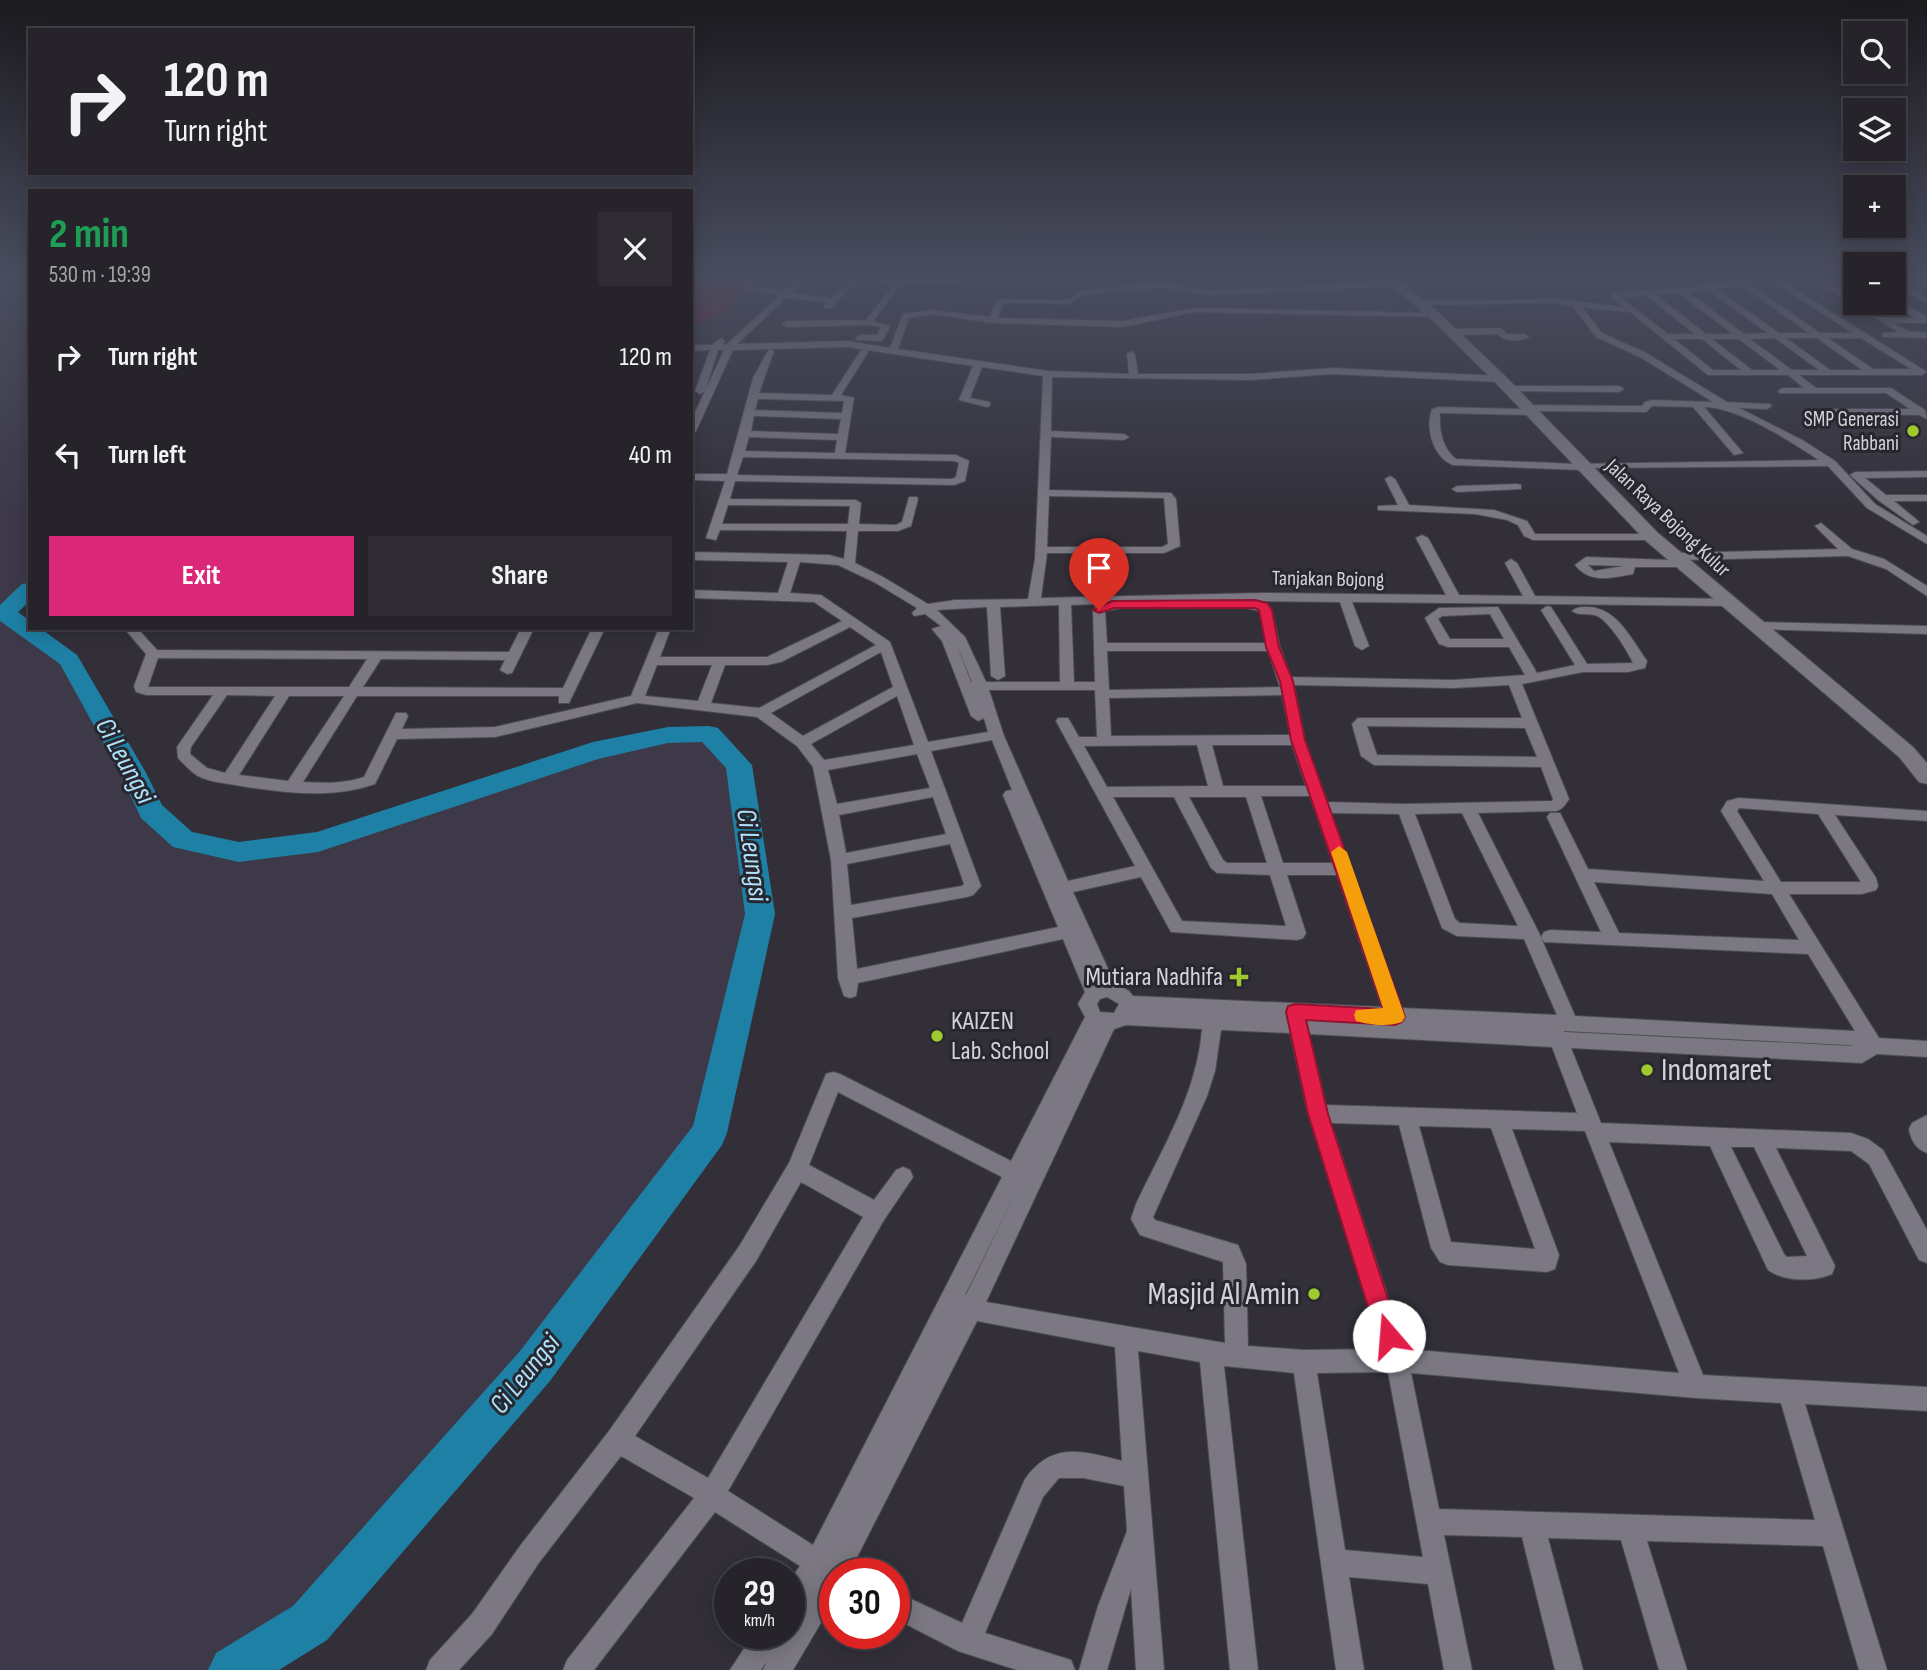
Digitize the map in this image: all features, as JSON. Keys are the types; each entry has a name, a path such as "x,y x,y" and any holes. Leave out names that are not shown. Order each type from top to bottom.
{"main road":[{"name":"Jalan Raya Bojong Kulur","path":"1477,357 1580,466 1652,537 1906,752 1927,777"}],"street":[{"path":"693,422 712,357"},
{"path":"693,405 701,388 723,357"},
{"path":"768,357 713,533 903,527 907,524 913,499"},
{"path":"836,396 861,357"},
{"path":"936,357 1087,379 1250,377 1332,372 1619,389"},
{"path":"1131,357 1134,377"},
{"path":"1646,357 1831,463 1871,506 1927,541"},
{"path":"1689,357 1709,372 1924,374"},
{"path":"1730,357 1750,373"},
{"path":"1770,357 1814,391"},
{"path":"1807,357 1829,373"},
{"path":"1849,357 1871,372"},
{"path":"1898,357 1924,374"},
{"path":"979,363 964,400 987,404"},
{"path":"1034,601 1041,550 1048,374"},
{"path":"1783,391 1888,390 1924,414"},
{"path":"754,396 849,398 839,457"},
{"path":"1767,406 1652,403 1648,404 1647,408 1439,410 1435,411 1433,426 1447,459 1453,462 1580,466 1831,463"},
{"path":"1696,404 1738,453"},
{"path":"1832,412 1924,414"},
{"path":"750,414 844,416"},
{"path":"745,434 842,437"},
{"path":"1044,434 1125,437"},
{"path":"693,477 957,481 961,479 964,461 956,458 739,454"},
{"path":"1924,527 1882,498 1855,475 1927,474"},
{"path":"830,501 835,478"},
{"path":"1390,479 1405,508"},
{"path":"1469,511 1453,484 1517,487"},
{"path":"1041,550 1164,550 1174,547 1171,499 1167,495 1043,493"},
{"path":"1882,498 1927,498"},
{"path":"723,502 830,501 858,504 849,563"},
{"path":"1382,508 1469,511 1516,519 1534,537 1652,537"},
{"path":"1821,526 1848,552"},
{"path":"1422,538 1455,600"},
{"path":"1630,562 1848,552 1869,555 1909,578 1927,592"},
{"path":"693,558 825,565 845,570 921,611"},
{"path":"794,562 829,559 849,563 921,611 948,640 972,685 991,736 1101,991"},
{"path":"783,597 794,562"},
{"path":"1511,563 1531,600"},
{"path":"693,594 817,598 885,645 972,883 970,890 844,914"},
{"name":"Tanjakan Bojong","path":"921,611 993,602 1198,597 1729,602"},
{"path":"1345,599 1362,646"},
{"path":"993,602 998,676"},
{"path":"1065,603 1067,685"},
{"path":"1104,741 1099,610 1105,606 1262,606 1266,610 1273,647 1287,686 1298,740 1324,807 1398,1025"},
{"path":"972,685 1067,685 1101,690 1453,684 1514,681 1583,668 1628,668 1640,665 1640,661 1603,613 1494,610 1439,612 1431,618 1444,641 1448,643 1514,643"},
{"path":"1494,610 1534,677"},
{"path":"1547,610 1583,668"},
{"path":"652,661 719,663 776,659 852,621"},
{"path":"1758,626 1927,631"},
{"path":"132,630 153,654 514,656"},
{"path":"507,670 527,630"},
{"path":"559,716 567,692 598,630"},
{"path":"637,699 664,630"},
{"path":"1772,637 1927,639"},
{"path":"761,713 885,645"},
{"path":"1100,647 1273,647"},
{"path":"153,654 141,689 567,692"},
{"path":"292,788 376,656"},
{"path":"703,706 719,663"},
{"path":"1324,807 1468,809 1556,806 1561,799 1514,681"},
{"path":"802,743 901,688"},
{"path":"223,691 183,751 183,755 202,772 292,788 363,783 374,776 401,716"},
{"path":"229,778 285,691"},
{"path":"391,734 495,732 637,699 761,713 802,743 820,766 839,860 848,985 1069,931"},
{"path":"1063,721 1177,927 1294,934 1297,931 1252,790"},
{"path":"1530,723 1363,721 1359,724 1368,756 1374,760 1547,762"},
{"path":"820,766 991,736"},
{"path":"1073,743 1203,738 1298,740"},
{"path":"1203,738 1217,790"},
{"path":"1178,790 1219,867 1229,870 1345,869"},
{"path":"831,811 939,791"},
{"path":"1104,792 1317,791"},
{"path":"1874,1046 1730,808 1738,803 1927,816"},
{"path":"1584,875 1776,888 1862,888 1871,884 1822,808"},
{"path":"1405,809 1448,923 1457,929 1530,933"},
{"path":"1468,809 1530,933 1592,1127 1696,1386"},
{"path":"1555,817 1613,939"},
{"path":"839,860 954,838"},
{"path":"1058,889 1145,870"},
{"path":"962,1305 1016,1174 1124,996 1101,991 1069,931 1058,889"},
{"path":"1550,937 1814,947"},
{"path":"1101,991 1087,1004 1113,1015 1212,1023 1296,1019"},
{"path":"1113,1015 1559,1028 1862,1055 1874,1046 1927,1049"},
{"path":"835,1558 962,1305 1113,1015"},
{"path":"1296,1019 1318,1114 1397,1360 1458,1670"},
{"path":"1212,1023 1212,1039 1204,1081 1143,1211 1142,1219 1148,1227 1230,1253 1235,1264 1237,1357"},
{"path":"440,1670 482,1624 529,1555 618,1440 748,1253 797,1169 833,1080 1016,1174"},
{"path":"1318,1114 1498,1119 1851,1142 1876,1157 1927,1252"},
{"path":"1406,1117 1445,1252 1453,1256 1547,1261 1548,1255 1498,1119"},
{"path":"1927,1124 1919,1129 1920,1136 1927,1144"},
{"path":"1715,1135 1776,1262 1784,1268 1824,1266 1760,1138"},
{"path":"797,1169 877,1213"},
{"path":"578,1670 712,1495 877,1213 903,1177"},
{"path":"962,1305 1126,1339 1237,1357 1304,1362 1397,1360 1925,1403"},
{"path":"1126,1339 1150,1670"},
{"path":"1211,1351 1244,1670"},
{"path":"1304,1362 1350,1670"},
{"path":"1789,1391 1872,1670"},
{"path":"618,1440 712,1495 819,1564"},
{"path":"968,1641 1034,1488 1043,1476 1053,1467 1075,1465 1137,1477"},
{"path":"1428,1522 1832,1533"},
{"path":"1532,1525 1569,1670"},
{"path":"1630,1528 1673,1670"},
{"path":"1093,1670 1111,1606 1140,1533"},
{"path":"1334,1562 1438,1572"},
{"path":"805,1590 819,1578"},
{"path":"777,1670 819,1589"},
{"path":"910,1612 968,1641 1061,1670"},
{"path":"744,1670 758,1649"}],"shaded area":[{"path":"0,357 28,357 28,591 5,613 69,660 132,771 151,811 183,840 239,852 318,842 588,752 668,735 709,734 739,765 760,914 709,1133 539,1360 310,1623 227,1670 0,1670"}],"waterway":[{"name":"Ci Leungsi","path":"28,591 4,613 69,660 132,771 151,811 183,840 239,852 318,842 593,751 668,735 709,734 739,765 760,914 709,1133 535,1366 310,1623 233,1670"}],"slow traffic":[{"path":"1339,852 1395,1017 1363,1015"}],"place":[{"name":"SMP Generasi Rabbani","path":"1913,431"},
{"name":"Mutiara Nadhifa","path":"1239,977"},
{"name":"KAIZEN Lab. School","path":"937,1036"},
{"name":"Indomaret","path":"1647,1070"},
{"name":"Masjid Al Amin","path":"1314,1294"}],"route":[{"path":"1099,610 1112,605 1255,604 1266,610 1273,647 1286,681 1298,740 1324,807 1395,1017 1295,1012 1318,1114 1389,1336"}]}
